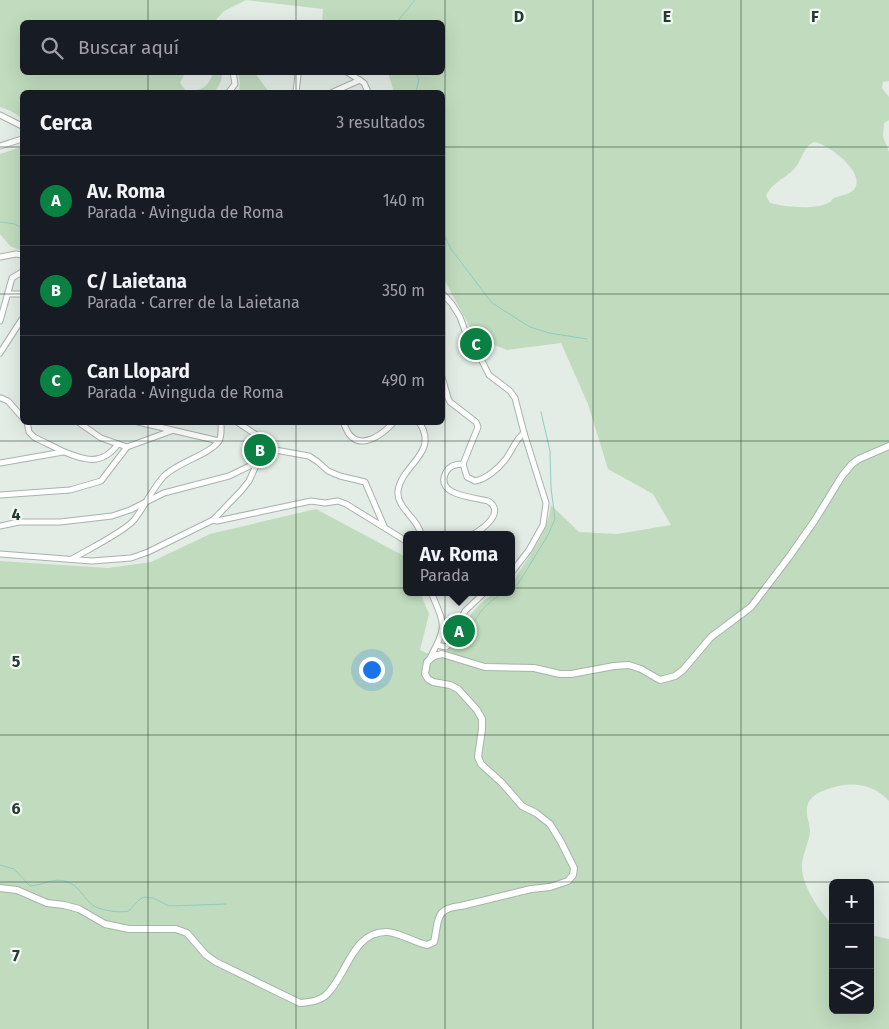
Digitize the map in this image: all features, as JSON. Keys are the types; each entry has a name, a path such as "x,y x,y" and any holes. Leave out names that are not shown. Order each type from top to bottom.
{"street":[{"path":"230,90 235,84 234,75"},
{"path":"296,90 298,75"},
{"path":"351,75 364,83 367,90"},
{"path":"338,90 360,80"},
{"path":"0,115 20,125"},
{"path":"0,146 20,140"},
{"path":"0,257 16,254 20,255"},
{"path":"0,321 12,278 20,273"},
{"path":"9,294 20,294"},
{"path":"445,298 460,317 468,339 480,356 489,375 510,391 515,398 546,504 543,525 530,550 515,568"},
{"path":"0,353 20,322"},
{"path":"445,388 450,402 476,422 478,427 463,464 467,477 475,481 491,474 505,461 519,437 524,433"},
{"path":"0,397 8,401 20,415"},
{"path":"28,425 29,432 34,437 79,458 94,460 109,454 118,444"},
{"path":"82,425 100,438 127,446 171,431"},
{"path":"149,425 219,441"},
{"path":"72,559 130,523 160,482 174,468 213,447 219,441 221,425"},
{"path":"0,554 100,561 137,557 213,520 249,480 264,448 261,438 242,425"},
{"path":"345,425 349,435 359,440 367,440 379,436 391,425"},
{"path":"420,531 419,526 399,500 397,494 399,486 424,448 425,432 421,425"},
{"path":"0,495 70,490 101,481 127,446"},
{"path":"427,662 434,656 441,654 481,667 534,668 565,674 618,665 629,665 641,669 656,679 670,678 683,670 711,637 751,606 789,557 842,476 852,464 889,446"},
{"path":"264,448 310,456 328,471 365,482 385,528"},
{"path":"0,464 66,452"},
{"path":"0,526 19,522 60,522 112,516 130,510 164,493 229,476 258,462"},
{"path":"463,464 456,464 448,468 444,478 446,488 451,492 488,501 493,504 494,513 490,522 479,531"},
{"path":"213,520 217,521 311,501 325,503 338,501 403,539"},
{"path":"433,596 443,623 441,654"},
{"path":"441,654 437,652 465,611 480,596"},
{"path":"442,645 453,657"},
{"path":"0,888 17,890 47,903 79,909 105,924 128,929 176,929 187,933 206,955 216,962 300,1003 314,1002 328,993 362,942 376,933 394,933 427,945 434,942 439,918 443,911 450,907 531,889 550,887 568,881 573,875 574,868 550,824 536,813 522,806 502,783 481,764 478,757 482,719 477,710 458,689 433,682 425,674 427,662 442,645"}],"green space":[{"path":"0,0 246,0 224,11 216,20 20,20 20,75 184,75 180,83 185,90 20,90 20,117 0,107"},
{"path":"246,0 889,0 889,81 883,82 882,88 889,97 889,120 884,123 883,137 889,152 889,801 875,790 859,785 842,785 815,795 809,801 807,807 810,831 802,864 802,872 812,897 829,921 829,1014 874,1014 874,936 889,939 889,1029 0,1029 0,561 108,568 151,562 210,534 316,509 403,555 403,596 422,596 429,614 420,650 438,658 444,657 466,621 488,597 515,596 515,580 544,531 551,505 579,532 617,534 671,525 653,494 608,469 588,404 561,343 507,350 475,337 445,281 445,90 393,90 389,75 445,75 445,20 322,20 323,9","holes":["811,143 821,144 844,160 855,174 857,182 853,190 834,198 828,203 815,207 791,207 770,203 766,196 769,191 797,166"]},
{"path":"212,75 222,75 220,83 215,90 196,90 204,87"},
{"path":"238,75 256,75 268,90 239,90"},
{"path":"20,148 20,250 10,246 0,234 0,154"}],"waterway":[{"path":"399,20 415,0"},
{"path":"416,90 419,79 417,75"},
{"path":"0,222 15,224 20,227"},
{"path":"445,237 451,249 492,303 530,327 549,333 587,339"},
{"path":"515,586 548,535 555,519 551,488 550,451 541,412"},
{"path":"469,633 483,609 499,596"},
{"path":"0,865 14,869 30,886 56,880 70,883 94,906 107,910 129,911 144,897 153,898 169,906 226,904"}],"place":[{"name":"Can Llopard","path":"476,344"},
{"name":"C/ Laietana","path":"260,450"},
{"name":"Av. Roma","path":"459,631"}]}
